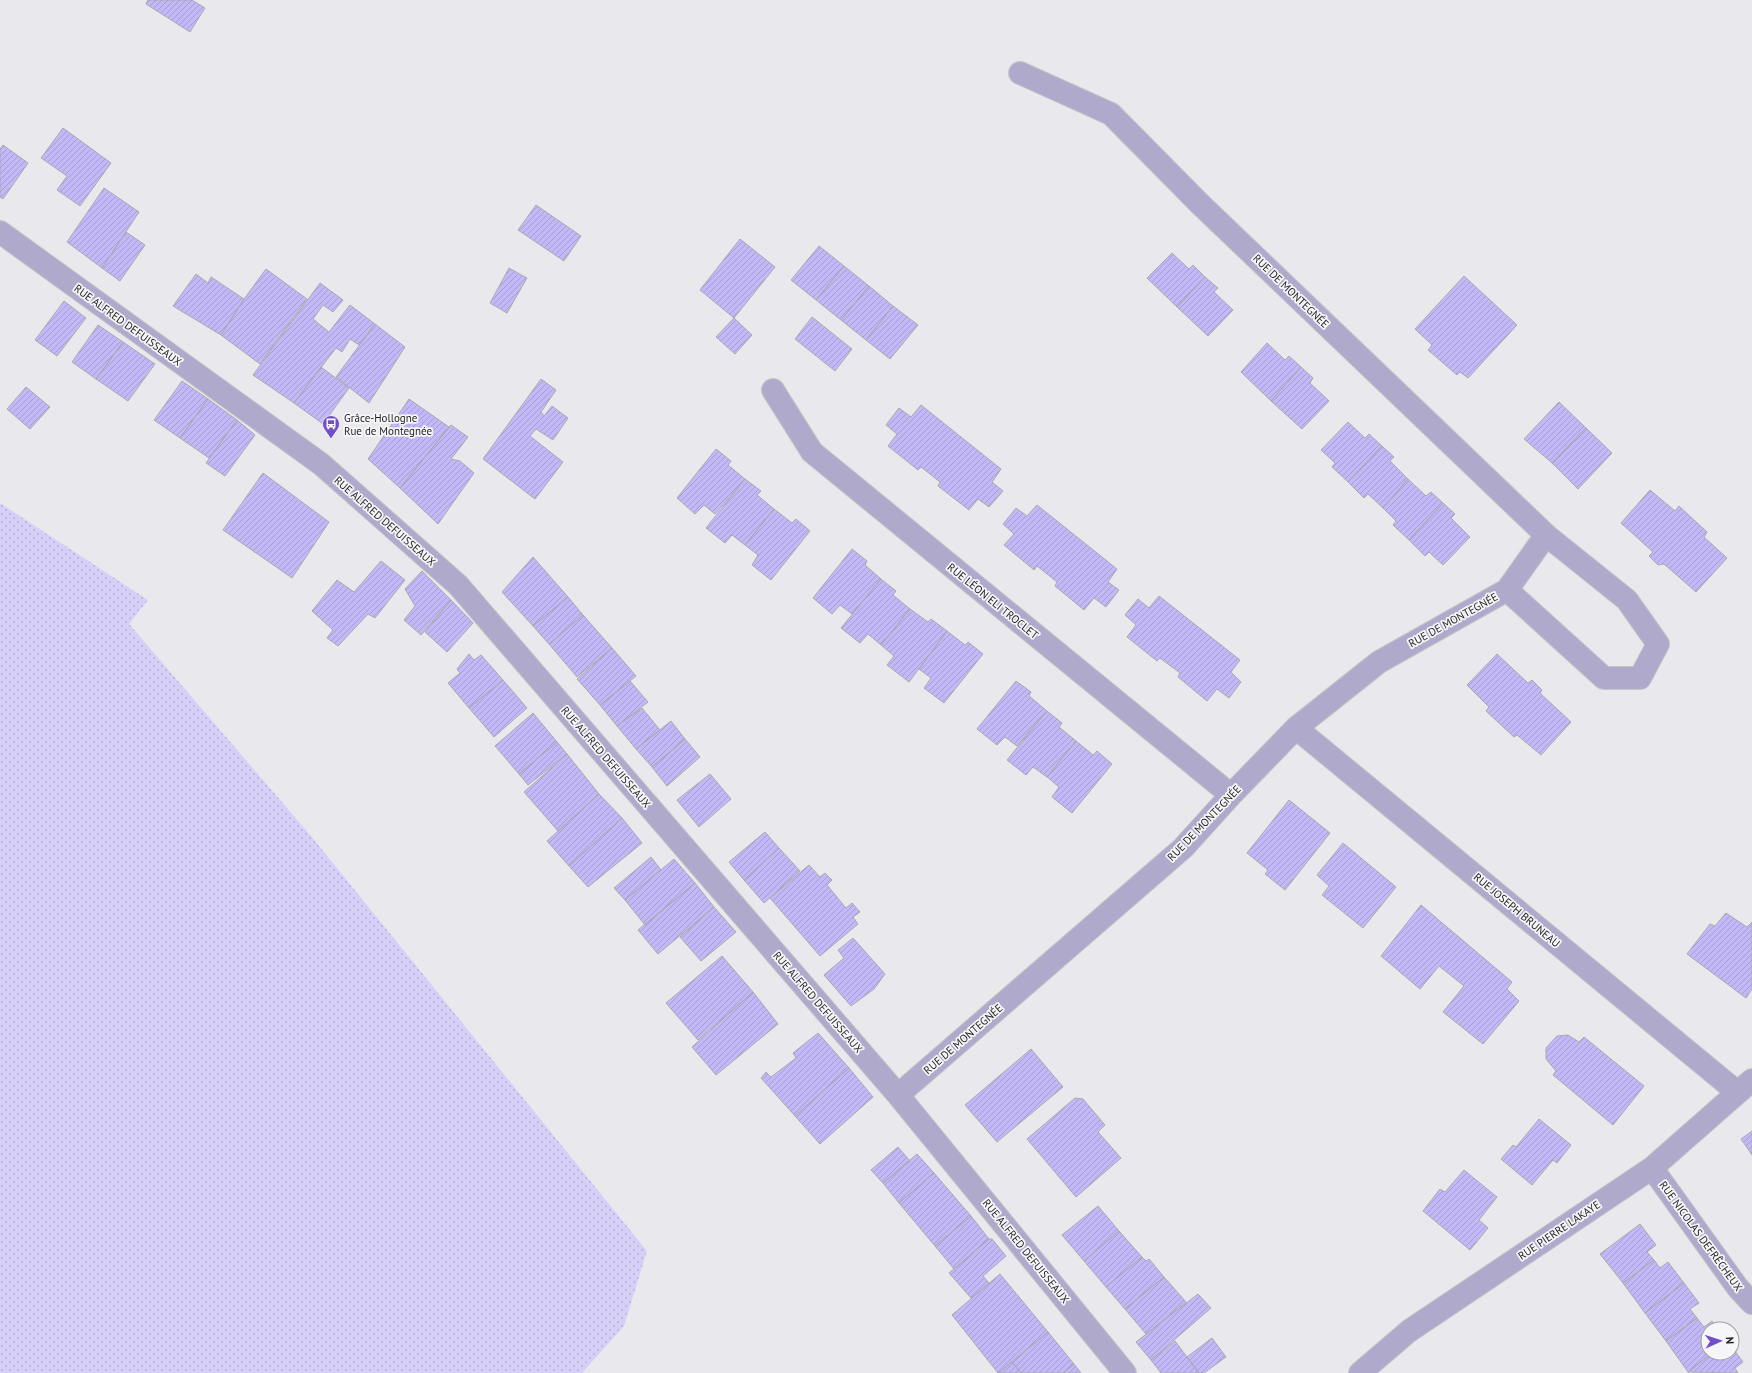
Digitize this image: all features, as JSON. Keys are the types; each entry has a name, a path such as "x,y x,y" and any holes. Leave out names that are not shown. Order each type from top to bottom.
{"street":[{"name":"RUE DE MONTEGNÉE","path":"1020,73 1111,114 1200,204 1546,535 1626,600 1658,644 1640,678 1604,678 1507,590"},
{"name":"RUE ALFRED DEFUISSEAUX","path":"0,232 321,464 458,585 898,1095 1126,1373"},
{"name":"RUE LÉON ELI TROCLET","path":"773,390 812,452 1231,795"},
{"name":"RUE DE MONTEGNÉE","path":"898,1095 1183,848 1231,795 1296,728 1378,662 1507,590 1546,535"},
{"name":"RUE JOSEPH BRUNEAU","path":"1296,728 1744,1086"},
{"name":"RUE PIERRE LAKAYE","path":"1360,1373 1409,1330 1652,1168 1744,1086"},
{"name":"RUE NICOLAS DEFRÊCHEUX","path":"1652,1168 1738,1288 1752,1303"}],"shaded area":[{"path":"0,503 148,600 129,624 311,836 647,1251 624,1326 582,1373 0,1373"}],"building":[{"path":"148,0 192,0 205,8 190,32 146,4"},
{"path":"63,128 111,163 80,206 57,190 67,176 41,158"},
{"path":"3,145 28,163 3,199 0,197 0,149"},
{"path":"104,188 139,212 102,268 67,242"},
{"path":"536,205 581,236 564,261 518,230"},
{"path":"126,232 145,245 120,281 102,268"},
{"path":"740,239 775,267 734,318 700,290"},
{"path":"819,246 844,266 816,300 791,280"},
{"path":"1172,253 1189,269 1193,265 1205,277 1177,307 1147,278"},
{"path":"844,266 869,286 841,320 816,300"},
{"path":"509,268 527,278 507,313 490,303"},
{"path":"266,269 307,299 260,364 221,335 244,299"},
{"path":"196,274 208,283 211,277 244,299 221,335 173,306"},
{"path":"1464,276 1517,325 1468,378 1460,372 1457,375 1428,350 1432,345 1415,329"},
{"path":"1205,277 1218,288 1214,292 1233,310 1208,336 1177,307"},
{"path":"320,283 343,300 333,312 323,305 313,319 329,332 350,305 375,324 359,345 350,339 342,352 336,348 294,403 253,375"},
{"path":"869,286 893,306 866,340 841,320"},
{"path":"64,301 86,318 57,356 35,340"},
{"path":"893,306 918,325 890,359 866,340"},
{"path":"812,317 852,349 835,371 795,339"},
{"path":"734,318 752,335 735,354 716,337"},
{"path":"375,324 405,347 369,403 336,377"},
{"path":"98,325 123,342 96,379 72,362"},
{"path":"123,342 155,364 128,401 96,379"},
{"path":"1267,343 1285,360 1289,356 1301,367 1271,401 1241,372"},
{"path":"321,367 349,388 323,424 294,403"},
{"path":"1301,367 1313,378 1310,383 1329,401 1302,429 1271,401"},
{"path":"541,379 556,390 541,412 544,416 552,406 568,418 553,440 536,429 530,436 563,462 535,499 483,459"},
{"path":"182,381 208,399 180,438 154,420"},
{"path":"26,387 50,407 30,429 7,409"},
{"path":"208,399 237,420 209,458 180,438"},
{"path":"409,399 449,427 400,488 368,459"},
{"path":"1559,402 1586,428 1552,463 1524,439"},
{"path":"921,405 1001,469 992,482 1003,491 989,507 978,499 969,510 938,486 940,482 921,467 918,470 888,446 897,434 886,425 899,408 911,417"},
{"path":"237,420 255,435 225,476 206,463"},
{"path":"1348,422 1365,438 1369,434 1382,446 1348,482 1332,467 1335,463 1321,450"},
{"path":"451,425 468,437 451,459 460,461 474,473 438,524 400,488"},
{"path":"1586,428 1612,453 1578,489 1552,463"},
{"path":"1382,446 1394,457 1390,461 1408,479 1383,508 1368,494 1364,498 1348,482"},
{"path":"716,449 731,461 728,465 745,479 715,514 704,505 695,514 677,498"},
{"path":"263,473 329,522 292,578 223,530"},
{"path":"745,479 761,491 757,495 774,509 745,545 732,535 725,543 706,528"},
{"path":"1408,479 1426,496 1431,492 1443,503 1409,540 1393,525 1396,521 1383,508"},
{"path":"1650,490 1675,511 1679,506 1707,532 1704,537 1727,558 1696,592 1664,564 1658,565 1649,556 1653,552 1621,523"},
{"path":"1443,503 1455,514 1451,518 1470,537 1443,565 1429,552 1425,556 1409,540"},
{"path":"1037,505 1117,569 1108,582 1119,590 1106,607 1094,598 1084,610 1055,586 1057,582 1037,566 1034,570 1004,545 1014,534 1003,524 1016,508 1027,516"},
{"path":"774,509 792,523 796,519 810,531 771,580 752,565 758,555 745,545"},
{"path":"852,549 867,561 865,565 881,579 852,614 840,605 832,614 813,598"},
{"path":"533,557 568,597 533,626 502,592"},
{"path":"381,561 405,580 375,618 368,614 338,646 327,638 333,630 312,611 337,580 354,592"},
{"path":"422,571 451,600 421,635 404,620 415,606 405,589"},
{"path":"881,579 896,591 893,595 910,609 881,645 868,634 860,643 841,628"},
{"path":"1159,596 1240,660 1231,672 1241,682 1229,698 1217,689 1207,701 1178,677 1180,673 1160,658 1157,661 1127,637 1136,625 1125,615 1138,599 1149,608"},
{"path":"568,597 583,615 549,644 533,626"},
{"path":"451,600 473,623 447,652 425,632"},
{"path":"910,609 928,622 931,619 947,631 909,682 887,665 894,656 881,645"},
{"path":"583,615 612,648 577,677 549,644"},
{"path":"947,631 965,645 968,642 983,654 944,703 924,688 931,678 919,669"},
{"path":"612,648 636,676 600,705 577,679"},
{"path":"469,654 474,660 481,655 503,680 469,708 448,683 460,673 457,669"},
{"path":"1497,654 1528,683 1532,680 1542,690 1540,693 1571,722 1541,755 1517,735 1514,737 1486,711 1489,707 1467,685"},
{"path":"503,680 527,708 494,737 469,708"},
{"path":"630,681 648,702 617,726 600,705"},
{"path":"1016,681 1031,692 1029,696 1047,711 1017,746 1005,737 997,745 977,729"},
{"path":"642,708 660,730 636,749 617,726"},
{"path":"1047,711 1062,723 1059,727 1076,741 1047,777 1033,767 1026,775 1007,760"},
{"path":"533,713 557,742 519,774 495,746"},
{"path":"671,721 685,739 652,767 636,749"},
{"path":"685,739 700,757 667,786 652,767"},
{"path":"1076,741 1093,755 1097,751 1112,764 1072,813 1052,797 1059,787 1047,777"},
{"path":"557,742 567,754 528,785 519,774"},
{"path":"567,754 599,794 558,831 524,792"},
{"path":"710,774 731,799 699,827 677,800"},
{"path":"599,794 622,818 569,866 547,841"},
{"path":"1289,800 1330,833 1285,890 1265,874 1268,870 1247,853"},
{"path":"622,818 642,843 588,887 569,866"},
{"path":"765,832 779,848 744,880 729,862"},
{"path":"1343,843 1396,887 1363,928 1322,895 1329,886 1317,875"},
{"path":"779,848 800,871 764,903 744,880"},
{"path":"651,857 661,870 625,900 614,888"},
{"path":"674,859 695,883 645,925 625,900"},
{"path":"809,865 820,877 825,873 832,880 827,885 846,908 852,903 860,912 853,917 858,924 820,956 770,898"},
{"path":"695,883 714,907 658,954 638,930"},
{"path":"1421,905 1512,982 1507,989 1519,1001 1483,1044 1443,1012 1464,986 1439,966 1420,989 1381,956"},
{"path":"714,907 736,932 701,961 680,937"},
{"path":"1726,913 1747,927 1752,922 1752,989 1746,998 1687,954 1710,924 1715,926"},
{"path":"853,938 885,974 874,989 851,1006 824,975 844,958 838,950"},
{"path":"722,956 753,992 698,1040 666,1003"},
{"path":"753,992 778,1024 716,1075 692,1047"},
{"path":"818,1033 849,1068 795,1116 761,1078 766,1072 771,1077 796,1058 793,1053"},
{"path":"1568,1035 1579,1042 1584,1037 1644,1086 1613,1125 1553,1075 1556,1071 1546,1059 1546,1048 1557,1036"},
{"path":"1031,1049 1063,1087 997,1142 965,1105"},
{"path":"849,1068 873,1097 820,1144 795,1116"},
{"path":"1075,1098 1083,1099 1105,1125 1098,1132 1121,1158 1076,1197 1027,1139"},
{"path":"1539,1119 1571,1145 1557,1163 1553,1160 1532,1185 1501,1159 1513,1145 1516,1147"},
{"path":"1752,1131 1752,1155 1741,1139"},
{"path":"898,1147 910,1161 883,1183 871,1170"},
{"path":"917,1154 934,1173 899,1203 883,1183"},
{"path":"1464,1170 1497,1197 1479,1220 1488,1228 1470,1250 1423,1211 1440,1189 1445,1192"},
{"path":"934,1173 971,1216 935,1246 899,1203"},
{"path":"1098,1206 1119,1231 1084,1261 1062,1235"},
{"path":"971,1216 989,1239 954,1269 935,1246"},
{"path":"1640,1224 1656,1245 1647,1252 1654,1260 1623,1283 1600,1254"},
{"path":"1119,1231 1142,1257 1106,1287 1084,1261"},
{"path":"989,1239 992,1239 1006,1256 983,1276 989,1283 971,1298 949,1273"},
{"path":"1142,1257 1146,1261 1149,1259 1164,1277 1125,1309 1106,1287"},
{"path":"1654,1260 1660,1268 1668,1262 1684,1283 1645,1313 1623,1283"},
{"path":"1000,1274 1048,1332 998,1373 952,1315"},
{"path":"1164,1277 1186,1302 1146,1334 1125,1309"},
{"path":"1684,1283 1699,1303 1690,1309 1697,1318 1666,1341 1645,1313"},
{"path":"1198,1294 1211,1308 1151,1360 1136,1342"},
{"path":"1697,1318 1700,1322 1700,1361 1702,1361 1688,1372 1666,1341"},
{"path":"1048,1332 1074,1364 1063,1373 1021,1373 1012,1362"},
{"path":"1212,1338 1226,1357 1204,1373 1199,1373 1187,1357"},
{"path":"1175,1341 1199,1373 1161,1373 1151,1360"},
{"path":"1740,1358 1743,1362 1735,1368 1738,1373 1688,1372 1702,1361 1740,1361"},
{"path":"1012,1362 1021,1373 999,1373"},
{"path":"1074,1364 1081,1373 1063,1373"}],"place":[{"name":"Grâce-Hollogne Rue de Montegnée","path":"331,439"}]}
